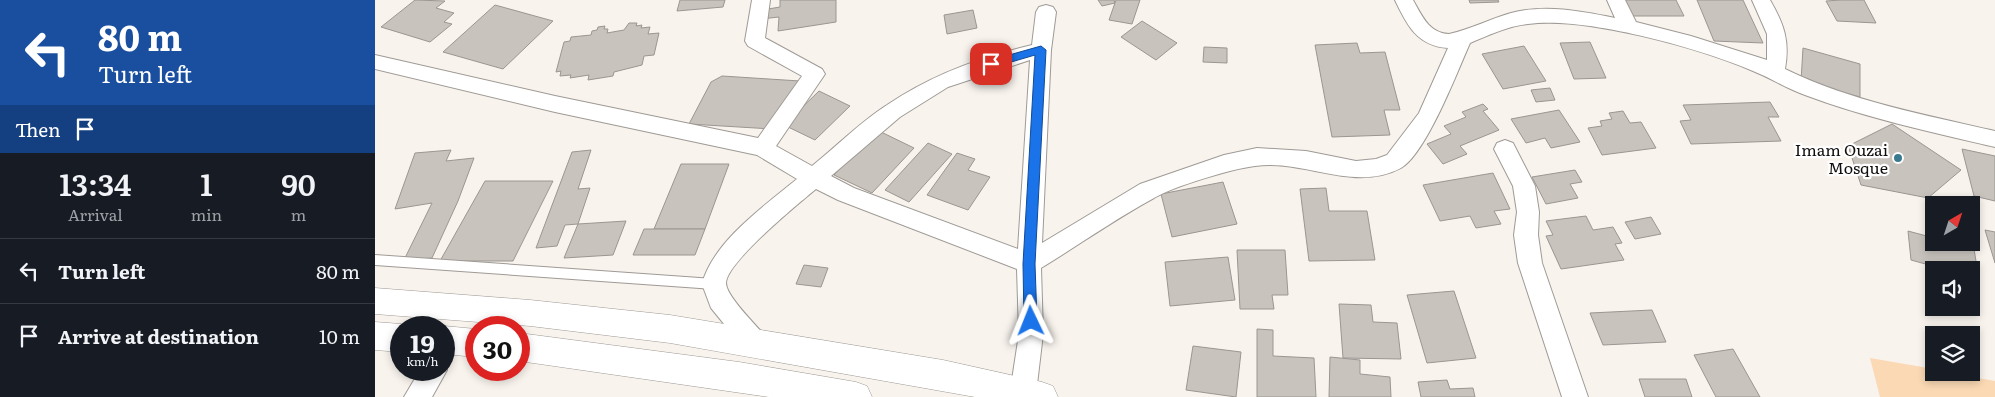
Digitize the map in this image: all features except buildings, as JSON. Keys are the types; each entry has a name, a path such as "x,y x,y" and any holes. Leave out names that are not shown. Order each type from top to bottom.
{"main road":[{"path":"375,301 558,316 670,329 943,375 1032,395"},
{"path":"375,336 390,337"},
{"path":"530,348 739,377 856,397"}],"street":[{"path":"761,0 755,41 815,74 763,148"},
{"path":"1404,0 1417,27 1425,36 1435,40 1449,41 1462,39 1509,20 1528,16 1581,19 1629,27 1750,62 1826,94 1926,123 1995,139"},
{"path":"1616,0 1629,27"},
{"path":"1761,0 1776,27 1780,41 1775,71"},
{"path":"1032,395 1029,264 1041,50 1046,12"},
{"path":"1029,264 1148,190 1224,164 1257,157 1306,160 1356,170 1377,168 1395,160 1408,146 1428,116 1462,39"},
{"path":"756,344 720,300 714,284 717,272 741,242 893,111 941,82 1008,58 1041,50"},
{"path":"375,62 555,104 763,148 813,178 902,216 1029,264"},
{"path":"1505,150 1524,186 1528,212 1526,235 1531,263 1575,397"},
{"path":"417,397 427,381"}],"lane":[{"path":"375,260 714,284"}],"shaded area":[{"path":"1870,358 1925,367 1925,381 1980,381 1980,378 1995,381 1995,397 1880,397"}],"place":[{"name":"Imam Ouzai Mosque","path":"1898,158"}],"route":[{"path":"991,64 1041,50 1029,264 1031,321"}]}
